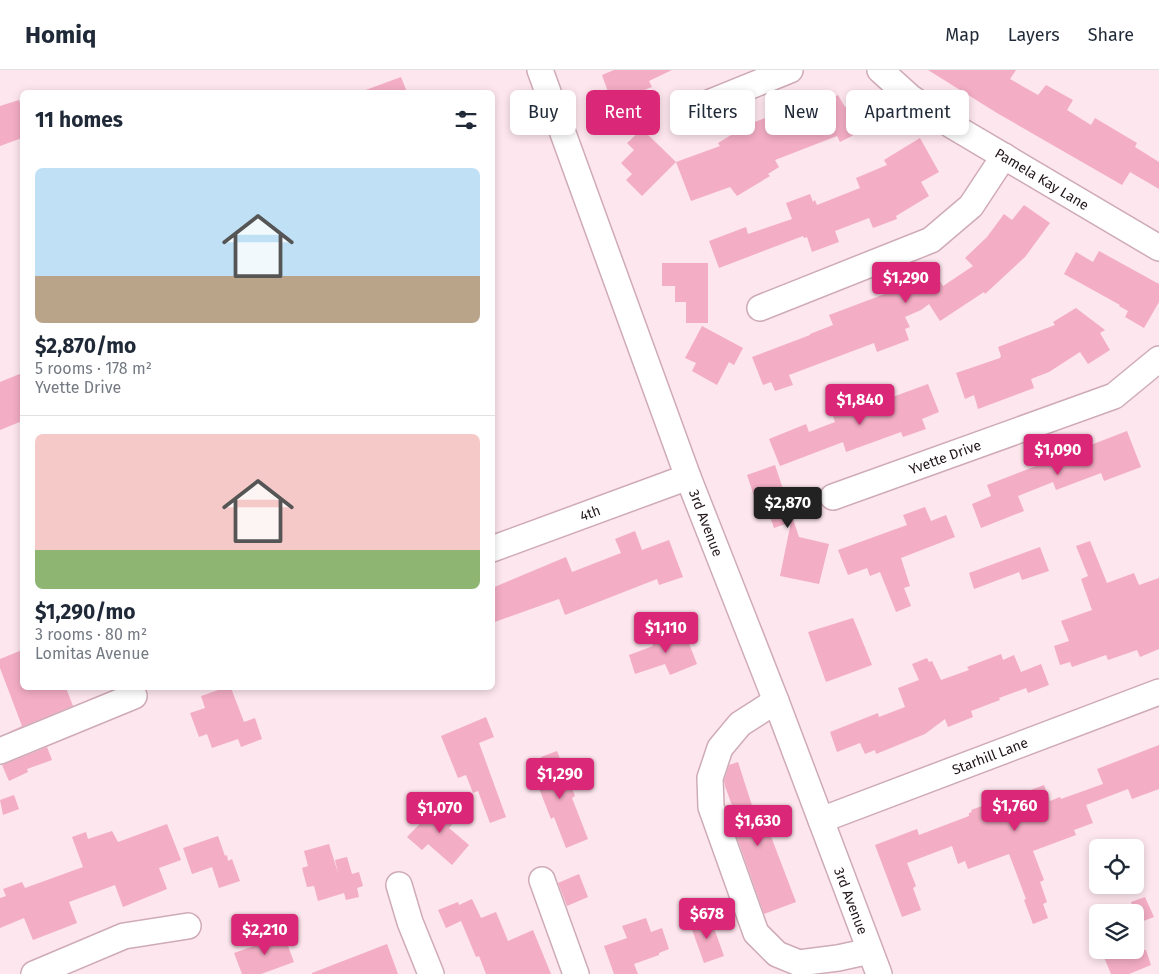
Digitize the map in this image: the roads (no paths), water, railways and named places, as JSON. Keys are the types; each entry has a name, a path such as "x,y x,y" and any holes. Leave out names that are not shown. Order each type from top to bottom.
{"street":[{"name":"3rd Avenue","path":"540,70 688,477 776,700 875,963"},
{"path":"740,90 790,70"},
{"name":"Pamela Kay Lane","path":"880,70 910,97 951,125 1159,248"},
{"path":"760,308 931,240 970,206 1004,156"},
{"name":"Yvette Drive","path":"833,497 1114,396 1159,359"},
{"name":"4th","path":"495,548 688,477"},
{"name":"Starhill Lane","path":"821,820 1159,692"},
{"path":"0,751 134,696"},
{"path":"776,700 740,724 720,748 710,778 711,807 756,933 777,954 799,963 838,958 875,963"},
{"path":"542,880 576,974"},
{"path":"399,885 410,922 430,974"},
{"path":"34,974 124,936 188,926"}]}
